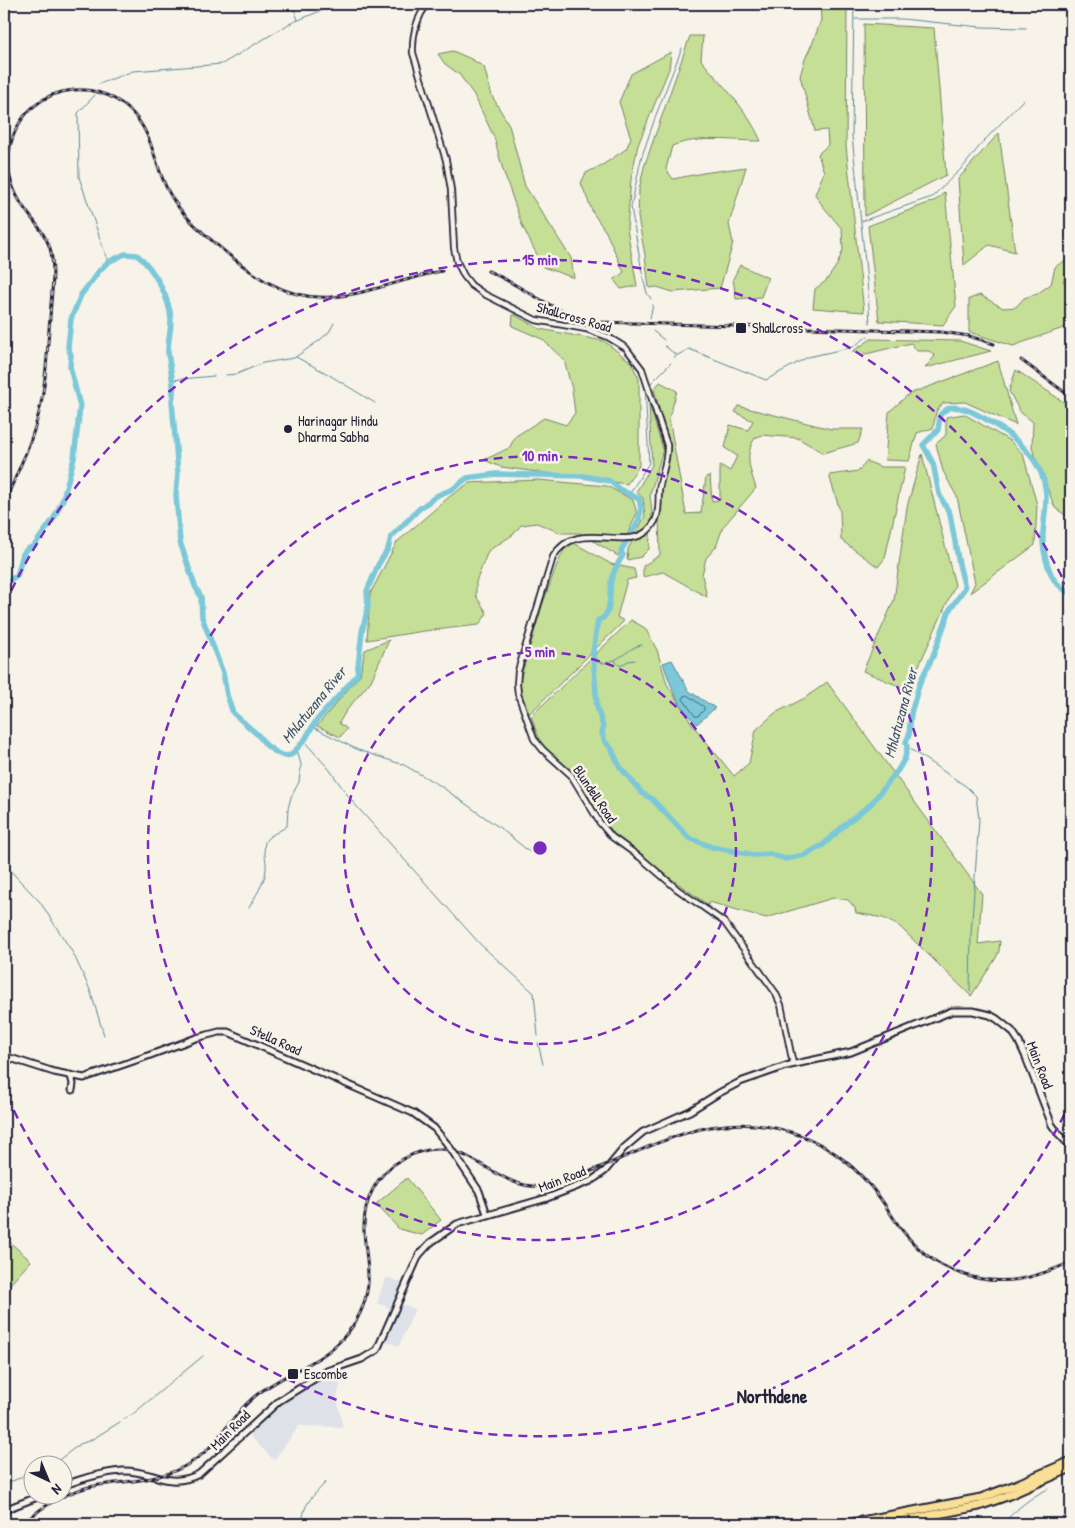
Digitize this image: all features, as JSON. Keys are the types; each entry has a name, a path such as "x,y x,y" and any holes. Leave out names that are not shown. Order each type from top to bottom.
{"highway":[{"path":"846,1524 980,1498 1071,1460"},
{"path":"886,1524 987,1503 1071,1468"}],"main road":[{"name":"Main Road","path":"72,1482 123,1471 137,1472 174,1482 186,1480 199,1474 278,1401 327,1370 362,1359 377,1350 422,1251 453,1226 487,1214 547,1198 591,1181 605,1171 624,1148 643,1132 690,1111 735,1084 772,1070 851,1052 952,1011 982,1013 1005,1024 1018,1040 1052,1125 1071,1147"},
{"name":"Stella Road","path":"4,1056 80,1078 196,1038 219,1032 228,1032 413,1113 434,1128 448,1145 479,1191 487,1214"},
{"path":"71,1076 72,1090"},
{"path":"4,1510 22,1503"}],"street":[{"name":"Shallcross Road","path":"427,4 415,30 413,53 442,145 449,174 453,237 457,262 469,282 484,294 536,320 579,328 608,337 626,348 637,360 651,392 668,452 661,482 656,518 648,530"},
{"name":"Blundell Road","path":"648,530 636,537 585,537 573,539 561,546 553,557 517,678 518,694 531,733 542,749 571,775 590,810 605,830 642,858 677,889 720,918 731,931 777,996 781,1005 793,1064"}],"shaded area":[{"path":"388,1277 402,1283 394,1301 415,1309 399,1346 377,1339 391,1309 377,1303 385,1279"},
{"path":"327,1372 333,1372 341,1380 337,1399 343,1427 299,1426 274,1460 247,1433 282,1401"}],"green space":[{"path":"820,4 847,4 846,146 864,312 813,308 815,289 826,281 837,265 843,250 842,229 815,194 824,172 818,154 828,145 827,130 815,131 800,76 821,20"},
{"path":"864,24 934,28 946,175 865,216"},
{"path":"690,36 703,36 701,60 742,108 761,141 716,139 672,146 666,169 673,179 746,167 729,224 733,243 720,288 673,292 657,287 649,288 638,217 639,190 644,167"},
{"path":"453,51 484,67 492,96 509,125 525,186 571,258 574,278 543,267 522,225 494,137 474,95 459,74 445,64 438,54"},
{"path":"671,52 669,69 638,145 631,179 627,229 637,286 621,289 614,280 624,272 606,232 593,213 581,183 586,173 604,164 626,149 631,138 619,102 631,74"},
{"path":"999,133 1015,252 989,245 964,265 958,179"},
{"path":"945,192 956,306 943,325 879,321 868,226 936,200"},
{"path":"1070,257 1063,282 1071,283 1071,321 1066,327 1013,346 969,332 969,299 980,295 1003,308 1016,307 1024,298 1037,294 1051,284 1055,267"},
{"path":"740,265 768,278 761,297 736,299 733,279"},
{"path":"513,314 540,329 604,341 631,362 639,379 639,466 627,484 501,467 484,460 509,448 516,436 544,418 566,425 575,413 572,389 564,360 542,339 512,326"},
{"path":"871,339 960,341 991,351 925,368 935,356 929,351 917,351 911,343 866,354 852,352"},
{"path":"998,361 1016,425 965,402 943,403 936,412 933,428 917,433 909,461 885,460 889,412 909,394"},
{"path":"1016,370 1071,407 1071,519 1055,508 1032,448 1033,422 1020,412 1009,391"},
{"path":"660,382 677,391 669,418 686,514 701,513 706,477 710,476 712,501 720,500 720,465 730,471 737,456 725,448 730,425 748,430 753,421 735,412 738,406 831,429 863,429 858,443 823,453 798,438 762,435 755,438 750,450 749,463 756,488 723,527 716,547 706,558 702,575 707,597 663,572 643,577 643,566 660,555 659,516 662,479 670,449 654,389"},
{"path":"649,404 663,449 650,495 652,512 649,549 641,557 627,560 628,549 645,516 643,498 636,492 652,465"},
{"path":"964,414 1010,441 1023,454 1037,505 1035,545 970,593 975,583 957,497 943,471 936,444 946,435 946,417"},
{"path":"922,454 955,585 908,690 863,671 894,600 907,507"},
{"path":"866,461 881,467 905,467 885,558 878,567 841,540 840,511 829,475 859,471"},
{"path":"538,480 607,486 633,500 637,513 618,556 580,533 561,533 537,523 521,525 514,534 488,551 476,582 476,596 487,613 479,625 367,640 370,594 397,542 449,497 469,483"},
{"path":"574,543 611,564 634,569 636,578 627,580 617,617 624,621 529,714 521,693 520,680 556,567 564,550"},
{"path":"631,620 645,628 657,650 667,684 692,724 734,776 749,763 756,730 775,713 805,698 827,682 982,894 978,944 1000,941 999,951 971,996 899,926 883,918 856,913 855,908 848,900 833,898 766,918 709,902 708,905 612,832 596,810 578,778 540,743 531,716"},
{"path":"389,640 371,681 346,711 339,723 347,729 340,737 317,726 360,675 365,650"},
{"path":"407,1178 441,1220 422,1235 399,1229 376,1204"},
{"path":"4,1237 31,1261 4,1291"}],"water":[{"path":"672,660 689,691 715,708 697,724 680,704 669,679 663,663"}],"waterway":[{"path":"292,4 298,20"},
{"path":"99,84 133,71 222,64 289,24 337,4"},
{"path":"854,4 852,136 870,323"},
{"path":"855,19 902,19 981,27 1026,28"},
{"path":"651,299 647,293 643,278 631,207 641,159 682,48"},
{"path":"95,95 78,113 79,177 108,262"},
{"path":"862,221 932,197 964,166 982,143 1023,100"},
{"name":"Mhlatuzana River","path":"4,584 17,576 23,554 27,549 34,546 54,518 63,499 74,458 80,406 70,367 71,355 68,347 71,319 81,295 99,271 108,262 125,254 137,255 149,268 160,284 170,312 171,324 168,351 173,382 172,401 178,473 176,495 180,542 195,586 201,597 202,617 223,673 233,713 258,735 266,745 284,756 291,755 304,741 316,721 357,675 362,632 368,606 367,591 378,565 388,549 391,537 419,509 438,495 453,489 467,478 496,474 583,476 610,481 619,489 639,499 641,506 639,519 621,551 623,555 613,574 606,614 598,620 593,653 597,707 603,727 602,733 605,742 611,748 620,767 642,793 652,799 689,838 712,847 754,855 770,854 785,859 805,855 823,845 871,804 898,770 905,758 911,713 920,682 933,656 950,609 965,588 950,514 939,494 933,463 923,445 938,430 940,415 947,409 957,407 994,424 1016,440 1034,460 1041,472 1045,485 1043,545 1047,563 1055,582 1068,592 1071,597"},
{"path":"650,318 653,305"},
{"path":"226,375 237,374 263,363 294,358 320,340 329,332 334,323"},
{"path":"653,331 664,340"},
{"path":"674,357 689,349 766,380 808,357 853,347 868,336"},
{"path":"665,346 676,355"},
{"path":"296,357 375,403"},
{"path":"651,383 671,363"},
{"path":"171,380 214,376"},
{"path":"630,493 649,463 645,386"},
{"path":"615,660 642,645"},
{"path":"594,661 604,663 614,660 620,666 628,661 635,660"},
{"path":"313,727 358,750 404,765 439,785 500,828 531,853"},
{"path":"304,741 329,769 351,800 480,944 534,993 538,1036"},
{"path":"907,747 967,787 976,796 979,819 971,934 970,991"},
{"path":"249,908 262,884 265,874 265,842 270,836 287,826 291,797 299,782 301,765 297,749"},
{"path":"4,864 40,902 73,953 90,990 104,1035"},
{"path":"538,1043 543,1064"},
{"path":"124,1419 133,1414 203,1356"},
{"path":"64,1456 80,1444 91,1440 120,1422"},
{"path":"4,1484 22,1476"},
{"path":"303,1524 306,1505 326,1482"},
{"path":"1002,1524 1024,1504 1048,1489"}],"railway":[{"path":"4,504 29,445 40,408 45,375 53,274 50,248 44,235 15,192 9,175 8,157 19,123 34,106 53,95 74,90 95,92 116,99 133,114 147,135 167,189 175,203 191,222 255,275 283,290 315,297 332,297 360,293 442,271"},
{"path":"488,271 568,314 598,322 941,332 969,336 994,344"},
{"path":"1021,360 1071,397"},
{"path":"23,1524 49,1504 78,1490 168,1474 191,1463 211,1446 235,1416 254,1397 323,1355 343,1338 353,1326 365,1299 368,1277 364,1220 373,1189 385,1172 394,1165 425,1150 445,1149 462,1154 509,1180 527,1185 547,1186 568,1181 653,1145 700,1129 748,1124 774,1128 813,1141 845,1161 872,1188 899,1227 918,1248 944,1266 973,1277 1004,1281 1033,1276 1071,1262"}],"place":[{"name":"Shallcross","path":"741,328"},
{"name":"Harinagar Hindu Dharma Sabha","path":"288,429"},
{"name":"Escombe","path":"293,1374"}],"district":[{"name":"Northdene","path":"772,1396"}]}
